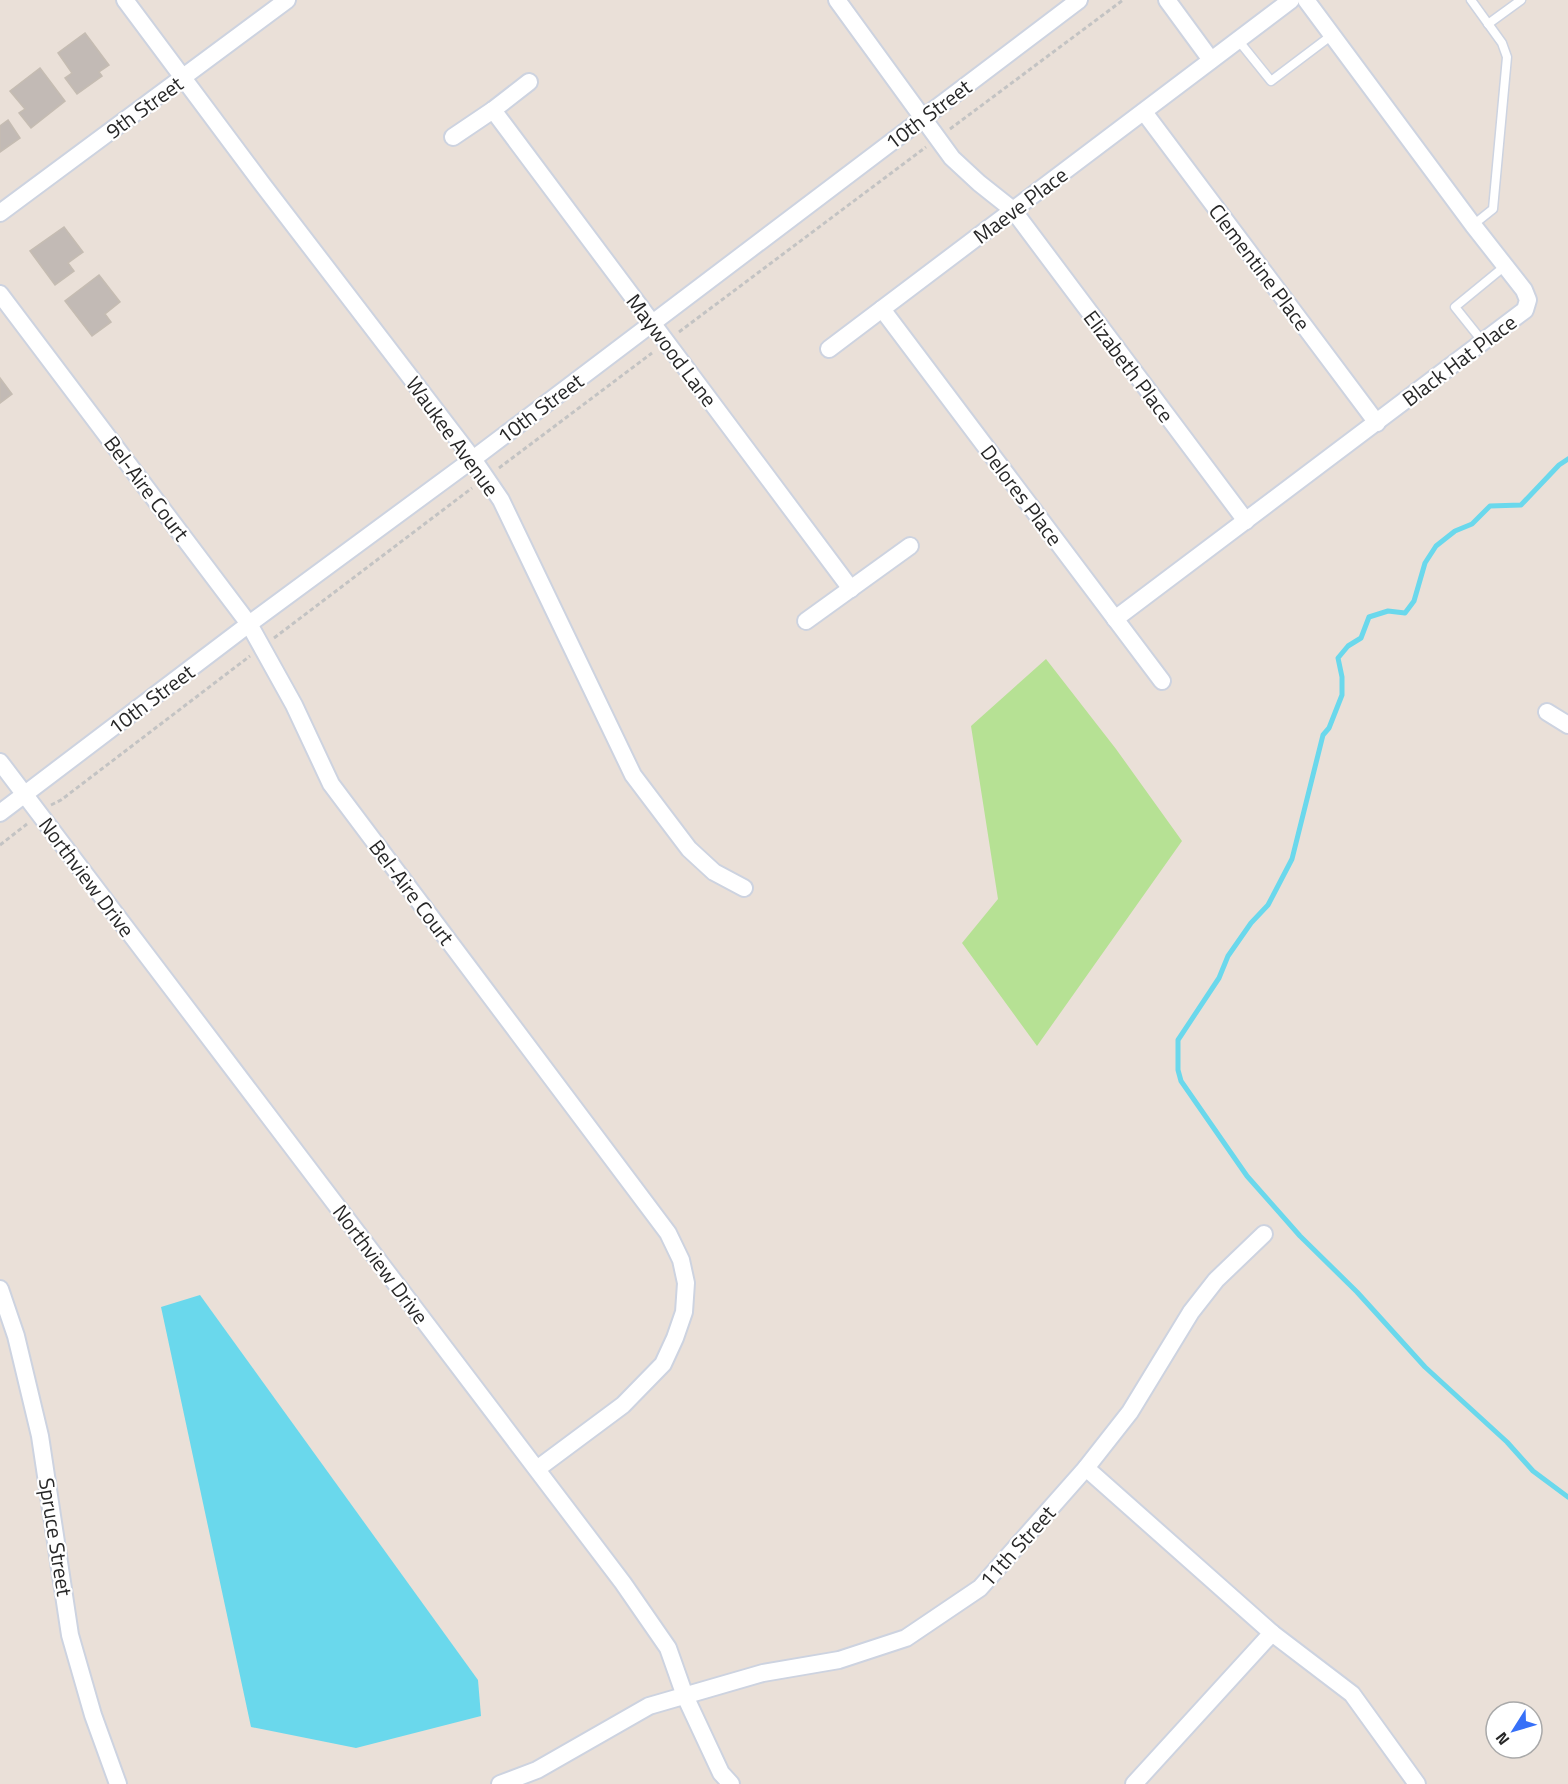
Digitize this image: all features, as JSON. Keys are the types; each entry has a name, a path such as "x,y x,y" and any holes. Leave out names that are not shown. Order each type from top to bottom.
{"street":[{"name":"Waukee Avenue","path":"125,0 473,459 501,500 633,775 688,849 714,873 744,888"},
{"name":"9th Street","path":"0,213 287,0"},
{"name":"Elizabeth Place","path":"837,0 952,158 1013,210 1246,521"},
{"name":"10th Street","path":"0,813 249,624 473,459 1078,0"},
{"path":"1167,0 1211,60"},
{"name":"Maeve Place","path":"829,349 1291,0"},
{"name":"Black Hat Place","path":"1115,619 1525,310 1528,300 1524,290 1306,0"},
{"path":"453,137 529,82"},
{"name":"Maywood Lane","path":"493,110 851,589"},
{"name":"Clementine Place","path":"1144,112 1377,423"},
{"name":"Bel-Aire Court","path":"0,294 249,624 294,705 331,784 668,1233 681,1260 686,1283 684,1312 663,1364 623,1405 537,1469"},
{"name":"Delores Place","path":"882,309 1162,681"},
{"path":"806,621 910,546"},
{"path":"1547,712 1568,725"},
{"name":"Northview Drive","path":"0,762 623,1583 668,1648 685,1696 721,1773 731,1784"},
{"name":"11th Street","path":"500,1784 537,1770 649,1706 763,1673 839,1660 906,1638 980,1588 1086,1468 1130,1412 1191,1312 1210,1288 1264,1234"},
{"name":"Spruce Street","path":"0,1289 16,1336 40,1436 70,1635 93,1715 118,1784"},
{"path":"1086,1468 1272,1633 1352,1695 1417,1784"},
{"path":"1134,1784 1272,1633"}],"lane":[{"path":"1471,0 1502,44 1507,57 1492,209 1473,225"},
{"path":"1488,24 1521,0"},
{"path":"1238,40 1271,81 1332,35"},
{"path":"1483,342 1455,307 1505,266"}],"path":[{"path":"0,844 1123,0"}],"green space":[{"path":"1046,659 1116,749 1182,841 1037,1046 962,943 998,899 971,726"}],"water":[{"path":"200,1295 478,1680 481,1716 356,1748 251,1727 161,1307"}],"building":[{"path":"85,33 109,65 99,72 102,76 77,94 65,78 72,73 58,53"},
{"path":"40,68 65,101 31,128 19,113 25,109 10,91"},
{"path":"8,120 20,138 0,152 0,126"},
{"path":"64,227 83,252 68,263 74,271 55,285 30,251"},
{"path":"99,275 120,302 105,314 111,322 92,336 65,301"},
{"path":"0,378 12,394 0,403"}],"waterway":[{"path":"1568,459 1559,465 1521,505 1490,506 1472,524 1455,531 1436,546 1425,563 1414,601 1405,613 1388,611 1369,617 1361,638 1348,646 1338,658 1342,677 1342,695 1329,728 1323,735 1292,859 1268,905 1251,923 1228,956 1219,978 1178,1040 1178,1070 1181,1081 1247,1176 1300,1236 1357,1292 1425,1367 1507,1442 1533,1471 1568,1497"}]}
